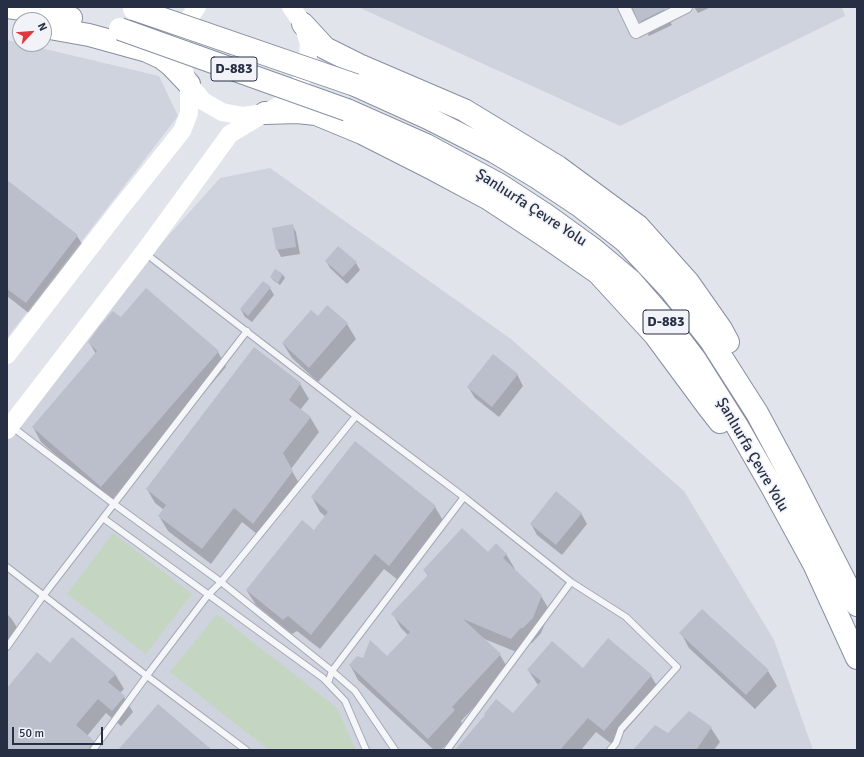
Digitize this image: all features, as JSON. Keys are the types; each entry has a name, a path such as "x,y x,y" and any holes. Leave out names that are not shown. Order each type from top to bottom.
{"highway":[{"name":"Şanlıurfa Çevre Yolu","path":"7,7 40,11 120,29 347,110 426,145 500,185 546,215 593,249 631,281 664,319 696,361 737,426 772,486 814,564 857,658"},
{"name":"Şanlıurfa Çevre Yolu","path":"131,8 355,85 428,118 495,152 538,178 574,202 625,241 670,289 712,341 757,413 857,604"},
{"path":"297,16 325,48 360,65 464,110 558,167 638,226 688,282 721,330 764,407 793,480"},
{"path":"52,28 89,35 147,51 162,58 171,65 189,84"},
{"path":"265,113 297,112 316,114 362,133 489,199 598,273 655,335 708,408 772,486"}],"street":[{"path":"197,7 186,23 180,43 181,64 189,84 203,101 222,112 243,116 265,113"},
{"path":"624,7 636,32 680,8"},
{"path":"8,426 144,252 230,134 284,103 299,86 307,66 308,44 297,16"},
{"path":"7,355 182,131 189,113 189,84"}],"lane":[{"path":"144,252 356,416 464,497 571,582 626,617 677,667 621,729 616,743 610,750"},
{"path":"7,647 43,596 247,331"},
{"path":"93,750 208,595 221,582 356,416"},
{"path":"8,426 221,582 332,671 355,691 395,750"},
{"path":"328,683 332,671 464,497"},
{"path":"103,518 323,678 345,701 366,750"},
{"path":"7,567 147,676 246,750"},
{"path":"447,750 571,582"}],"shaded area":[{"path":"358,7 842,7 845,16 620,126"},
{"path":"7,40 12,41 12,52 52,52 52,51 159,76 178,116 7,338"},
{"path":"270,168 511,339 684,491 774,640 813,750 7,750 7,416 220,178"}],"green space":[{"path":"113,533 192,594 146,654 67,594"},
{"path":"217,614 337,708 356,750 269,750 170,672"}],"building":[{"path":"632,7 669,7 639,22"},
{"path":"7,180 78,235 26,303 7,289"},
{"path":"293,224 296,247 276,250 272,228"},
{"path":"338,246 357,262 343,277 325,261"},
{"path":"275,269 283,274 278,283 270,277"},
{"path":"263,281 271,287 248,316 240,309"},
{"path":"146,288 219,351 101,487 32,427 97,351 88,342 99,327 113,311 121,317"},
{"path":"327,305 348,323 309,368 282,343 311,310 318,316"},
{"path":"254,347 301,383 289,400 311,417 283,453 293,471 253,524 234,508 202,549 158,516 166,505 146,489"},
{"path":"493,354 518,374 492,407 467,387"},
{"path":"355,441 436,506 389,566 375,554 311,635 288,616 283,620 246,590 302,520 314,530 328,512 311,497"},
{"path":"556,491 582,513 556,545 530,524"},
{"path":"462,528 488,552 496,543 507,554 503,558 542,595 533,618 511,639 463,619 501,654 452,707 455,710 428,739 349,665 357,656 363,658 370,640 387,656 410,632 391,614 428,575 423,570"},
{"path":"702,609 769,670 746,695 679,633"},
{"path":"72,637 116,674 108,682 125,696 112,711 98,699 76,725 94,741 88,750 7,750 7,688 37,652 50,663"},
{"path":"608,638 652,675 604,731 588,718 560,750 455,750 485,715 484,714 496,699 513,713 541,681 527,670 552,641 583,668"},
{"path":"158,704 199,739 212,750 118,750"},
{"path":"689,711 712,727 696,750 633,750 655,725 668,733"}]}
